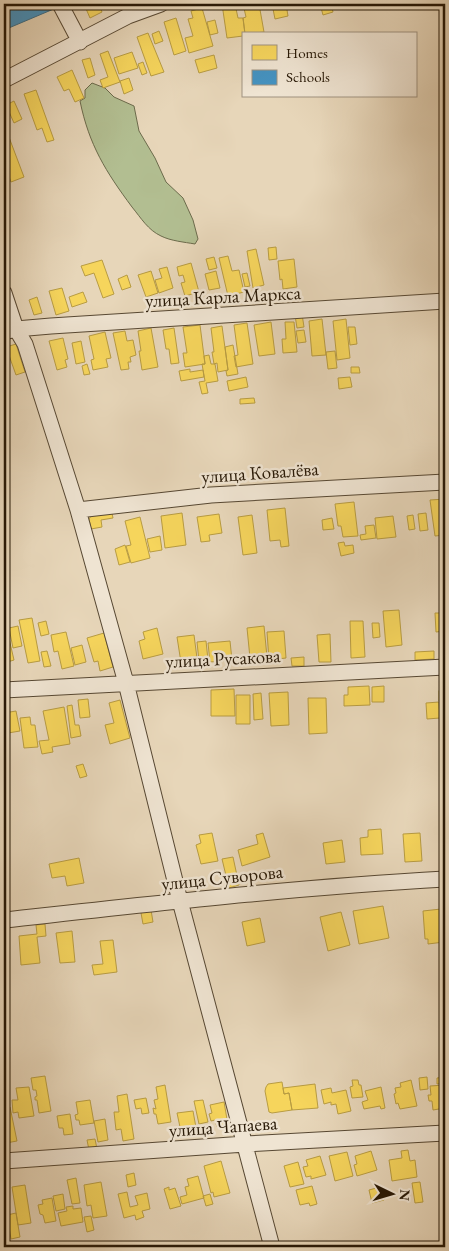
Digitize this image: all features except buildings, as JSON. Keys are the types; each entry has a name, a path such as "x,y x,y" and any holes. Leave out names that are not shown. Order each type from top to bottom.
{"street":[{"path":"60,4 80,42"},
{"path":"4,80 128,16 161,4"},
{"path":"4,293 10,331 25,344 78,510 126,683 180,901 272,1247"},
{"name":"улица Карла Маркса","path":"10,331 445,302"},
{"name":"улица Ковалёва","path":"78,510 211,495 445,482"},
{"name":"улица Русакова","path":"4,690 445,667"},
{"name":"улица Суворова","path":"4,920 336,886 445,879"},
{"name":"улица Чапаева","path":"4,1162 245,1144 445,1133"}],"green space":[{"path":"92,83 105,88 114,97 134,106 139,131 155,158 166,182 183,198 193,220 198,239 195,244 169,239 148,227 106,170 88,131 80,101 85,98 85,90"}]}
